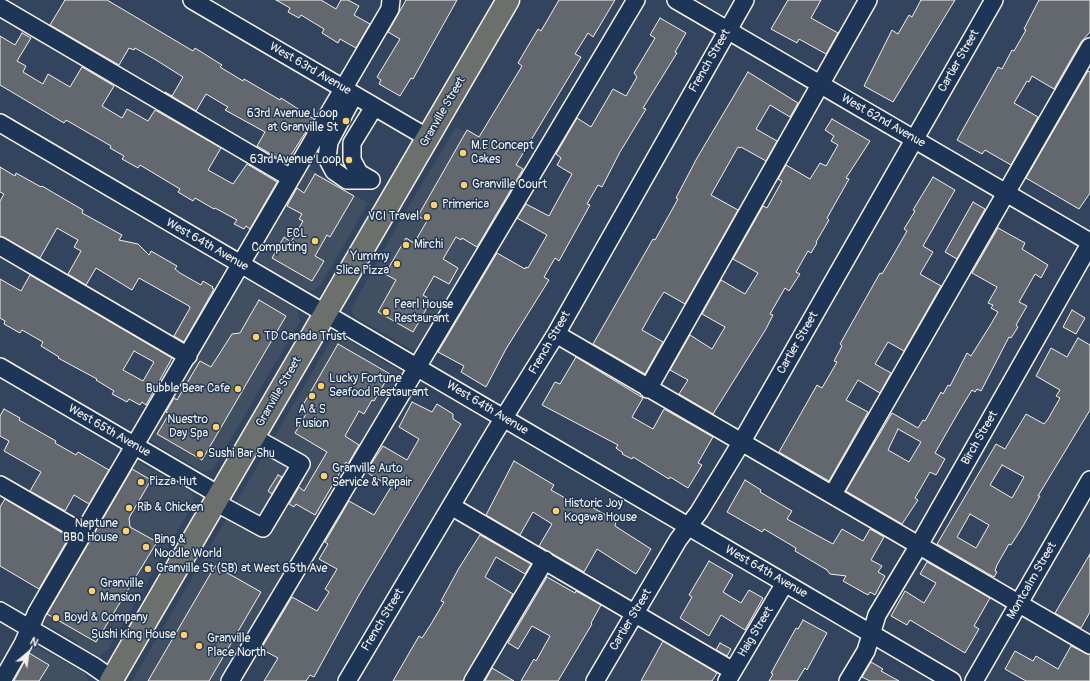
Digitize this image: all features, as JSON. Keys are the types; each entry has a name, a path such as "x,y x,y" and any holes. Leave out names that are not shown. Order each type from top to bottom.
{"highway":[{"name":"Granville Street","path":"111,680 508,0"}],"street":[{"name":"West 63rd Avenue","path":"192,0 428,138"},
{"path":"374,107 352,143 352,160 359,173 371,180 347,180 334,171 327,158 329,142 348,92 390,9 391,0"},
{"path":"230,681 636,0"},
{"name":"West 62nd Avenue","path":"676,0 1090,243"},
{"name":"French Street","path":"347,681 504,418 556,334 745,0"},
{"path":"648,389 868,0"},
{"name":"Cartier Street","path":"595,681 678,540 699,512 994,0"},
{"path":"0,7 291,178"},
{"path":"833,494 1090,47"},
{"path":"2,681 37,612 82,533 188,356 240,264 291,178 348,92"},
{"name":"West 64th Avenue","path":"0,123 952,681"},
{"name":"Birch Street","path":"848,681 866,651 877,615 919,545 1090,243"},
{"path":"0,246 188,356"},
{"path":"556,334 648,389 833,494 1090,645"},
{"name":"West 65th Avenue","path":"0,367 134,446 263,528 301,464 254,437"},
{"name":"Montcalm Street","path":"974,681 1090,480"},
{"path":"0,486 82,533"},
{"path":"451,506 635,613 730,676"},
{"path":"473,681 545,560"},
{"name":"Haig Street","path":"730,676 785,583"},
{"path":"0,611 92,665 111,680"}],"shaded area":[{"path":"456,127 529,169 425,346 416,352 355,317 351,309 404,214"},
{"path":"303,165 368,203 321,285 313,291 303,289 251,257"},
{"path":"240,276 297,309 300,321 215,466 212,470 203,472 147,439"},
{"path":"339,336 403,373 403,383 225,681 132,681 331,340"},
{"path":"135,460 191,492 193,496 193,504 107,651 99,656 79,646 76,641 42,622 42,616"},
{"path":"34,645 86,674 88,681 7,681 28,648"}],"building":[{"path":"65,0 107,0 193,51 195,48 222,65 220,67 243,81 244,79 280,100 281,98 314,119 286,163 257,146 265,132 225,110 228,107 206,94 196,111 165,92 172,96 183,77 156,60 135,48 134,50 129,48 119,65 50,25"},
{"path":"276,0 321,0 336,9 341,0 348,0 359,6 354,15 370,24 356,48 340,39 338,43 322,33 324,29 301,15 299,18 288,12 290,8"},
{"path":"406,0 457,0 413,79 411,78 400,96 379,84 381,80 377,77 400,39 388,32"},
{"path":"559,0 615,0 593,37 588,33 575,54 581,57 516,165 523,169 477,247 462,238 461,240 456,237 443,259 458,268 449,284 434,276 423,295 428,298 425,304 428,306 413,332 378,312 396,280 385,274 406,238 414,243 427,221 418,216 467,130 479,137 522,66 518,63 538,29 541,31"},
{"path":"788,0 821,0 811,18 838,33 826,54 799,39 797,43 771,29"},
{"path":"921,0 955,0 893,102 864,86 892,30 898,34 909,15 912,17"},
{"path":"1039,0 1090,0 1090,32 1081,42 1054,89 1032,76 1029,82 1027,81 1014,103 1038,117 1011,165 985,150 982,154 957,140 998,67 1002,69 1012,50 1014,51 1026,30 1024,29"},
{"path":"660,18 686,33 675,52 677,53 643,108 646,109 620,152 602,187 598,185 587,204 590,205 559,261 555,258 544,277 549,280 506,349 486,387 461,372 464,366 438,352 497,253 525,269 526,267 528,268 547,235 517,218 526,204 549,216 572,174 557,165 561,158 556,154 577,118 591,127 613,89 626,96 637,77 634,73 655,38 650,35"},
{"path":"22,33 31,38 17,61 26,66 23,72 43,84 48,74 70,87 82,67 114,86 102,106 122,118 127,109 148,121 155,110 221,148 208,170 233,184 247,164 277,182 250,229 246,226 244,229 234,224 237,220 195,198 193,201 178,192 180,189 140,165 138,168 122,159 124,156 110,148 111,146 66,120 64,123 0,85 0,36 15,45"},
{"path":"1088,71 1090,72 1090,193 1079,209 1026,178"},
{"path":"748,72 798,103 790,117 770,105 756,129 777,141 766,161 741,147 738,147 711,195 738,210 685,304 664,292 657,303 642,330 663,342 645,374 593,344 653,239 655,240 678,199 676,198 697,158"},
{"path":"832,119 870,141 846,178 849,179 827,218 829,220 816,242 817,243 811,253 808,251 796,272 800,274 789,291 785,288 770,314 773,315 766,329 713,414 679,394 688,380 670,370 690,335 712,349 725,327 702,314 721,280 745,294 758,273 733,259 763,206 767,208 782,181 778,179 786,165 810,179 820,163 826,166 838,145 831,141 834,136 825,130"},
{"path":"0,167 15,176 16,173 41,187 42,186 83,210 82,213 122,235 119,240 138,244 149,255 151,251 177,266 175,269 180,273 201,285 203,281 213,287 212,288 214,289 184,342 174,336 190,308 189,306 139,278 132,290 96,268 86,285 68,274 81,251 74,247 78,240 57,228 40,258 0,236 0,201 4,194 0,192"},
{"path":"315,174 354,196 330,237 327,235 315,256 324,261 312,281 272,258 284,237 291,242 303,221 299,219 302,214 287,206 297,188 304,193"},
{"path":"933,177 955,190 923,246 933,252 920,274 941,286 904,351 888,342 875,364 891,373 880,393 858,380 846,400 868,412 829,481 779,452 817,385 822,388 837,362 834,361 842,346 840,344 880,273 882,274 907,231 904,229 915,211 913,210"},
{"path":"973,202 985,209 957,259 945,252"},
{"path":"998,228 1025,243 1022,249 1048,265 1041,278 1035,274 1019,302 1027,306 1016,325 1018,327 1011,338 1009,337 981,391 977,389 975,392 972,390 958,413 935,453 945,459 936,475 930,472 915,498 918,500 902,524 846,491 892,413 918,428 923,420 925,421 941,392 943,394 948,385 950,386 967,353 971,356 998,312 991,308 993,305 988,303 997,287 972,273","holes":["898,429 921,442 909,462 888,450"]},
{"path":"30,275 172,358 146,405 142,402 140,405 129,399 127,402 112,394 114,391 96,380 97,379 58,358 59,357 41,346 43,342 22,330 20,333 4,324 5,321 0,318 0,279 21,291","holes":["134,351 154,362 143,381 123,370"]},
{"path":"259,300 286,316 202,460 157,434 169,414 166,412 174,398 177,400 200,361 211,367 232,334 240,333"},
{"path":"1072,310 1085,318 1076,334 1063,327"},
{"path":"1078,338 1090,345 1090,410 1038,496 1040,496 1023,526 1011,545 1009,544 997,565 995,571 997,572 994,577 937,544 996,444 1005,449 1026,414 1044,424 1048,419 1060,398 1056,396 1060,390 1036,376 1051,348 1067,357","holes":["1002,465 1024,477 1012,498 990,485","970,514 989,525 976,548 957,537"]},
{"path":"338,344 390,374 374,401 372,400 364,414 359,411 345,436 359,445 348,464 346,462 315,515 296,504 294,507 289,504 299,487 304,491 327,452 295,433 306,414 300,410"},
{"path":"576,357 643,398 632,417 653,429 664,409 713,437 698,463 702,465 688,488 670,477 669,479 633,457 632,459 622,454 623,453 616,448 618,445 542,405 555,382 560,384"},
{"path":"412,402 432,412 437,404 453,414 453,419 461,424 359,595 314,677 310,675 306,681 264,681 278,658 261,649 292,597 317,611 329,592 325,589 337,569 319,559 328,544 325,542 349,501 374,515 391,487 366,472 383,446 407,460 419,439 399,427"},
{"path":"4,409 20,418 19,420 56,441 55,443 76,455 78,452 109,470 89,504 74,495 65,511 30,491 41,472 4,451 9,441 0,436 0,416"},
{"path":"514,461 554,485 551,490 581,507 585,503 616,521 615,526 651,549 636,574 597,549 584,572 539,546 552,524 533,512 520,535 486,515"},
{"name":"Granville Mansion","path":"132,469 151,480 129,518 130,527 157,542 96,642 47,614"},
{"path":"278,475 282,477 272,494 268,491"},
{"path":"745,480 761,490 760,492 792,511 787,519 833,544 842,529 863,541 870,529 884,537 871,560 882,566 878,572 885,576 875,595 870,592 868,595 843,581 846,576 830,574 827,570 795,551 796,548 764,529 762,532 727,512"},
{"path":"5,499 69,537 39,589 0,566 0,507"},
{"path":"480,535 531,564 525,574 496,557 485,577 513,594 463,681 393,681 419,636 422,638 431,624 444,602 441,601 459,568"},
{"path":"1090,554 1090,612 1081,628 1055,613"},
{"path":"709,561 733,575 723,592 741,603 749,590 763,598 745,630 721,615 709,636 680,618 692,597 689,595"},
{"path":"927,562 990,598 974,626 979,629 965,653 910,620 907,625 891,616 905,591 924,603 936,583 920,574"},
{"name":"Granville Place North","path":"215,566 261,592 209,681 148,681"},
{"path":"547,577 575,593 576,591 601,605 591,623 592,624 558,681 521,681 534,659 536,661 550,636 532,626 518,649 508,643"},
{"path":"803,620 827,633 807,670 805,668 797,681 769,681 773,674 771,673 796,628 798,629"},
{"path":"663,641 717,673 712,681 641,681"},
{"path":"720,643 731,649 727,656 716,650"},
{"path":"1071,646 1090,655 1090,681 1026,681 1005,669 1015,651 1033,661 1036,656 1058,669"},
{"path":"29,653 49,665 39,681 14,681"},
{"path":"871,662 883,669 881,671 899,681 870,681 862,677"},
{"path":"492,668 514,681 485,681"}],"place":[{"name":"63rd Avenue Loop at Granville St","path":"346,121"},
{"name":"M.E Concept Cakes","path":"463,153"},
{"name":"63rd Avenue Loop","path":"349,160"},
{"name":"Granville Court","path":"464,185"},
{"name":"Primerica","path":"434,205"},
{"name":"VCI Travel","path":"427,217"},
{"name":"ECL Computing","path":"315,241"},
{"name":"Mirchi","path":"406,245"},
{"name":"Yummy Slice Pizza","path":"397,264"},
{"name":"Pearl House Restaurant","path":"386,312"},
{"name":"TD Canada Trust","path":"256,337"},
{"name":"Lucky Fortune Seafood Restaurant","path":"321,386"},
{"name":"Bubble Bear Cafe","path":"238,389"},
{"name":"A & S Fusion","path":"312,396"},
{"name":"Nuestro Day Spa","path":"216,427"},
{"name":"Sushi Bar Shu","path":"200,454"},
{"name":"Granville Auto Service & Repair","path":"324,476"},
{"name":"Pizza Hut","path":"141,482"},
{"name":"Rib & Chicken","path":"129,508"},
{"name":"Historic Joy Kogawa House","path":"556,511"},
{"name":"Neptune BBQ House","path":"126,531"},
{"name":"Bing & Noodle World","path":"146,547"},
{"name":"Granville St (SB) at West 65th Ave","path":"148,569"},
{"name":"Granville Mansion","path":"92,591"},
{"name":"Boyd & Company","path":"56,618"},
{"name":"Sushi King House","path":"184,635"},
{"name":"Granville Place North","path":"199,646"}]}
